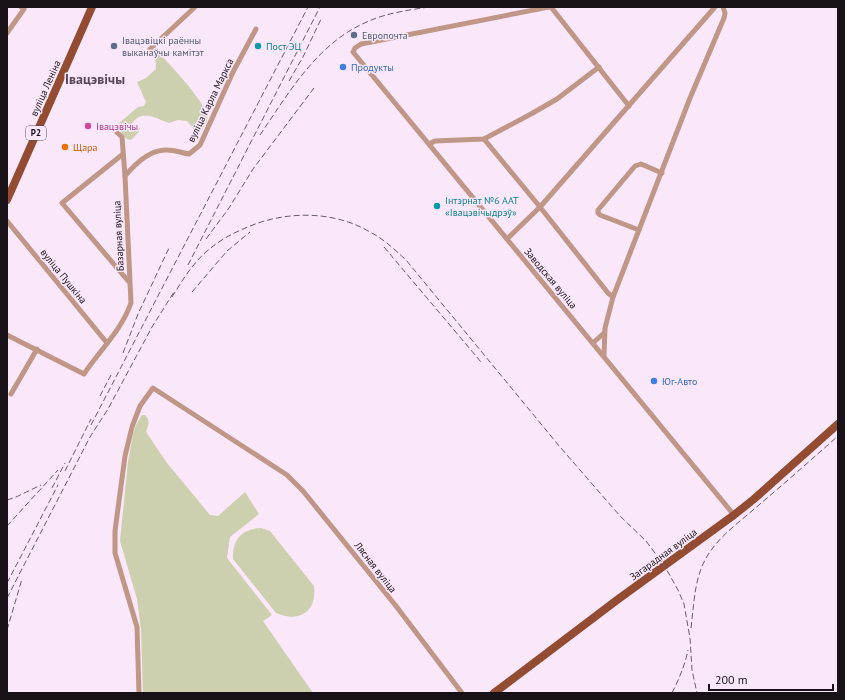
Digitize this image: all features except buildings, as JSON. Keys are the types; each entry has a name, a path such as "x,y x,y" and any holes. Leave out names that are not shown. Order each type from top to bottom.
{"main road":[{"name":"вуліца Леніна","path":"7,200 92,7"},
{"name":"Загарадная вуліца","path":"494,693 617,600 734,515 838,424"}],"street":[{"path":"150,49 195,7"},
{"path":"550,7 629,106"},
{"name":"Заводская вуліца","path":"550,7 361,44 355,48 353,52 734,515"},
{"path":"507,239 540,207 715,7"},
{"path":"604,356 604,333 613,297 690,98 724,18 725,13 722,7"},
{"path":"7,33 22,8"},
{"name":"вуліца Карла Маркса","path":"125,176 132,167 154,152 169,150 189,154 200,145 233,72 256,29"},
{"path":"429,144 435,141 484,139 557,99 599,67"},
{"name":"Базарная вуліца","path":"37,349 84,374 118,330 128,312 131,303 122,137 111,127"},
{"path":"484,139 608,293 613,297"},
{"path":"123,154 62,203 129,282"},
{"path":"639,230 600,215 598,210 638,164 662,173"},
{"name":"вуліца Пушкіна","path":"7,221 107,343"},
{"path":"593,343 604,333"},
{"path":"7,335 37,349 11,394"},
{"name":"Лясная вуліца","path":"139,693 137,627 115,553 114,531 125,456 132,427 140,406 153,388 287,475 303,491 462,693"}],"green space":[{"path":"157,51 199,100 207,115 207,120 198,134 195,134 193,128 187,121 178,120 169,123 152,117 143,116 134,121 129,127 130,132 136,127 140,128 138,133 131,140 128,140 124,137 118,124 138,107 144,106 146,102 137,82 146,78 156,69 155,54"},
{"path":"142,415 147,417 148,421 146,432 167,463 210,515 218,516 245,492 259,514 230,537 227,558 272,615 263,621 313,693 143,693 141,629 137,599 120,541 128,462 133,434"},
{"path":"261,528 270,531 314,586 313,603 305,613 299,616 284,616 276,613 233,559 234,546 240,536 248,530"}],"railway":[{"path":"91,425 308,7"},
{"path":"188,265 320,7"},
{"path":"260,135 294,85 320,55 335,41 351,30 376,18 398,12 429,7"},
{"path":"289,81 303,57 322,17"},
{"path":"206,239 229,208 253,169 314,88"},
{"path":"172,297 192,267 213,246 237,232 272,219 300,215 329,217 357,225 385,241 406,260 560,447 620,516 646,541 664,565 684,604 690,638 692,670 697,693"},
{"path":"192,292 227,251 250,232"},
{"path":"384,247 481,362"},
{"path":"123,353 138,314 169,248"},
{"path":"7,598 90,437 108,409 152,327 174,292"},
{"path":"100,396 111,375"},
{"path":"65,471 91,419"},
{"path":"691,628 695,593 701,568 716,544 730,530 838,436"},
{"path":"52,488 65,463"},
{"path":"7,526 58,470"},
{"path":"7,500 41,485"},
{"path":"7,583 58,485"},
{"path":"7,630 22,579"},
{"path":"672,693 682,672 688,650"}],"place":[{"name":"Европочта","path":"354,35"},
{"name":"Івацэвіцкі раённы выканаўчы камітэт","path":"114,46"},
{"name":"Пост ЭЦ","path":"258,46"},
{"name":"Продукты","path":"343,67"},
{"name":"Івацэвічы","path":"88,126"},
{"name":"Щара","path":"65,147"},
{"name":"Інтэрнат №6 ААТ «Івацэвічыдрэў»","path":"437,206"},
{"name":"Юг-Авто","path":"654,381"}],"district":[{"name":"Івацэвічы","path":"95,79"}]}
